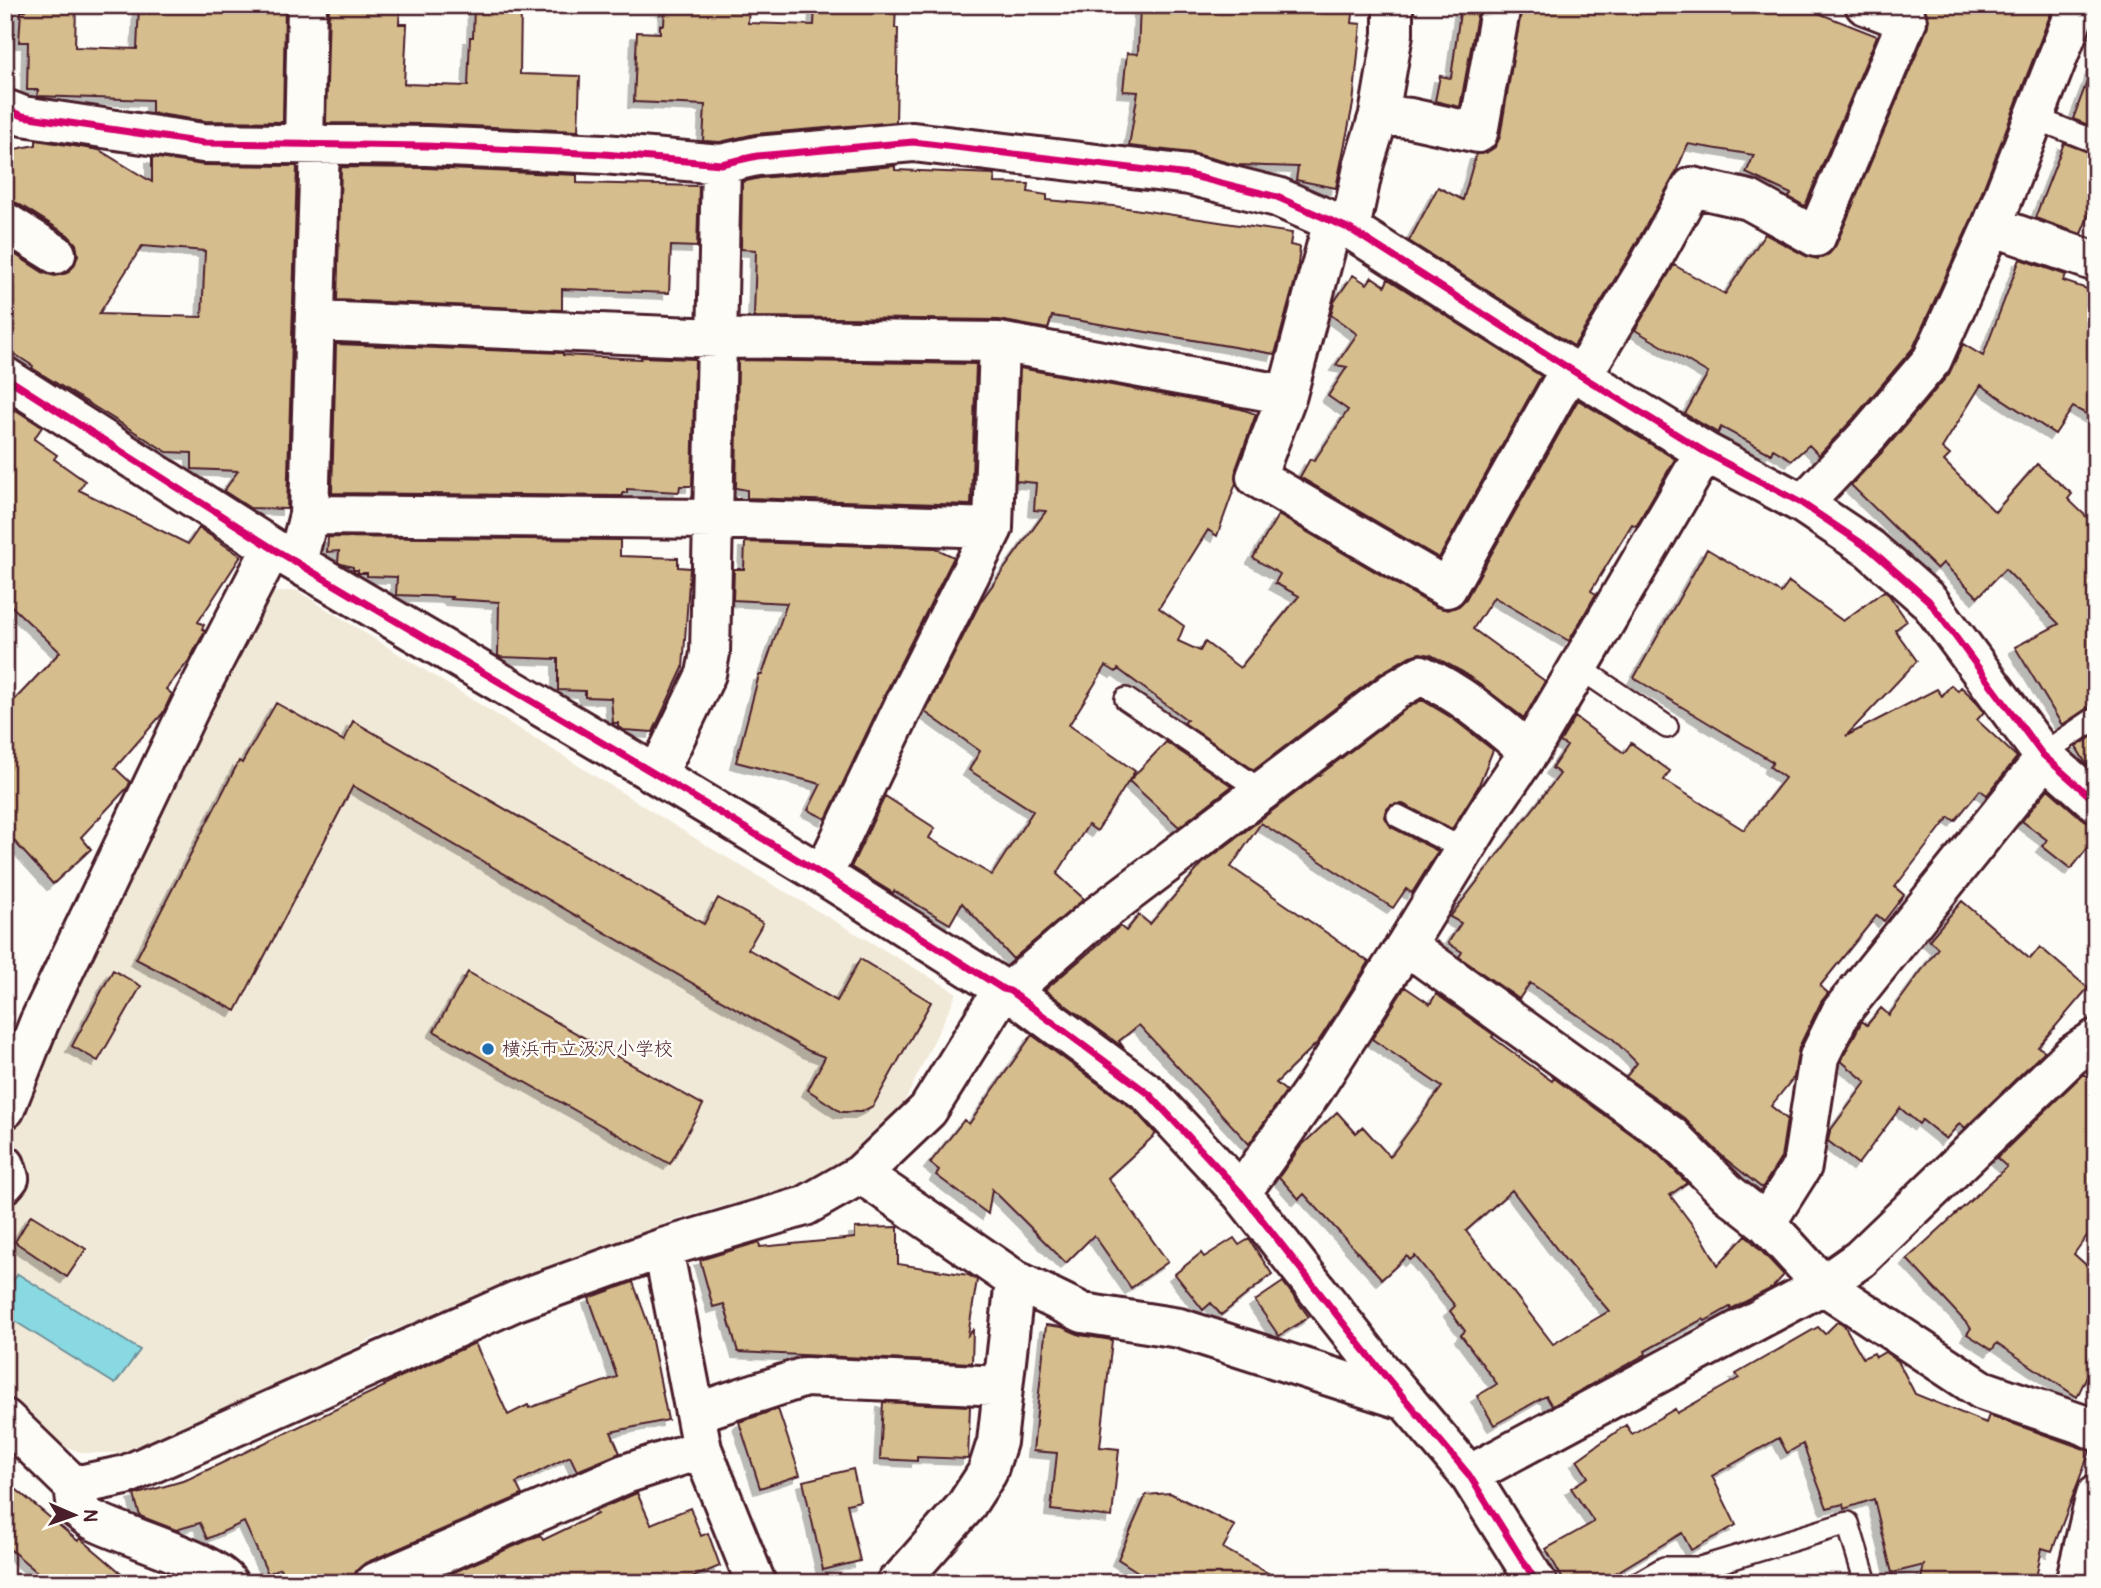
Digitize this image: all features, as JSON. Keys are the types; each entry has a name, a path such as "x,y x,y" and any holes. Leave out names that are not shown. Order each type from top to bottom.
{"street":[{"path":"5,1109 39,1023 190,707 309,515 316,321 307,5"},
{"path":"1393,5 1393,34 1379,115 1287,395 1256,477 1447,588 1576,372 1648,267 1692,187 1749,200 1816,237 1907,21 1865,5"},
{"path":"1379,115 1410,118 1478,133 1501,5"},
{"path":"1803,504 1869,434 1932,360 1992,226 2078,5"},
{"path":"11,118 203,144 427,146 590,153 721,164 757,156 913,142 1189,175 1277,197 1341,225 1705,452 1803,504 1870,549 1929,601 2044,756 2096,802"},
{"path":"657,775 706,674 710,653 721,164"},
{"path":"5,222 56,254"},
{"path":"1992,226 2096,262"},
{"path":"316,321 718,338 999,342 1287,395"},
{"path":"822,875 993,528 999,342"},
{"path":"5,377 284,555 657,775 1007,990 1149,1094 1241,1193 1377,1366 1469,1475 1537,1583"},
{"path":"1241,1193 1314,1089 1489,810 1529,752 1577,666 1705,452"},
{"path":"309,515 713,519 993,528"},
{"path":"74,1486 126,1475 516,1301 663,1248 805,1206 861,1174 928,1110 1007,990 1088,923 1394,691 1421,675 1449,688 1529,752"},
{"path":"1766,1223 1802,1166 1819,1058 1841,1012 2044,756"},
{"path":"1406,946 1671,1136 1729,1194 1766,1223 1823,1285 1982,1390 2092,1418"},
{"path":"1469,1475 1823,1285 1860,1259 2071,1056 2096,1039"},
{"path":"5,1165 9,1178 5,1183"},
{"path":"861,1174 1015,1280 1083,1313 1179,1328 1409,1401"},
{"path":"663,1248 699,1431 757,1583"},
{"path":"899,1582 965,1507 987,1473 997,1442 1015,1280"},
{"path":"374,1583 625,1474 699,1431 805,1377 1003,1386"},
{"path":"10,1428 74,1486 77,1509 94,1521 197,1562 225,1578 228,1583"},
{"path":"2075,1583 2096,1495"}],"lane":[{"path":"2035,118 2096,142"},
{"path":"1577,666 1667,727"},
{"path":"1126,699 1262,791"},
{"path":"2044,756 2096,718"},
{"path":"1398,816 1465,850"},
{"path":"1638,1583 1664,1568 1700,1568 1848,1523 1866,1583"}],"shaded area":[{"name":"横浜市立汲沢小学校","path":"296,590 714,850 957,993 903,1105 846,1164 791,1188 677,1219 374,1338 220,1414 126,1453 85,1453 49,1443 5,1402 5,1195 13,1181 11,1124 264,594"}],"water":[{"path":"18,1274 140,1350 115,1384 5,1315 5,1291"}],"building":[{"path":"26,5 76,5 75,47 137,49 139,5 285,5 283,122 205,121 152,113 152,100 37,96 38,90 27,90 28,42 19,42 21,11 26,11"},
{"path":"329,5 400,5 399,24 407,24 404,84 468,86 474,5 521,5 520,74 580,76 578,131 428,124 326,123"},
{"path":"665,5 749,5 748,23 814,25 815,5 896,5 896,122 755,134 720,142 703,141 705,105 634,102 637,32 660,33 660,25 664,25"},
{"path":"1140,5 1354,5 1352,23 1361,24 1353,104 1336,188 1296,180 1298,167 1237,165 1192,153 1129,146 1138,92 1123,91 1127,53 1138,54"},
{"path":"1461,5 1479,5 1460,107 1435,101 1440,76 1451,78"},
{"path":"1522,5 1591,5 1695,11 1696,5 1708,5 1768,13 1771,5 1798,5 1877,36 1805,206 1789,197 1791,194 1746,173 1754,155 1688,144 1675,174 1629,256 1574,346 1409,241 1438,187 1463,200 1476,154 1486,153 1495,147 1500,137"},
{"path":"1927,5 2054,5 1972,218 1913,348 1819,455 1809,445 1792,460 1773,449 1771,454 1721,427 1718,433 1685,414 1708,373 1635,330 1674,265 1725,294 1765,234 1806,256 1818,259 1829,254 1836,245 1927,29"},
{"path":"2093,66 2096,67 2096,128 2073,119"},
{"path":"36,140 99,150 152,182 152,157 203,165 297,166 287,509 250,508 224,491 238,471 192,469 192,453 167,452 32,368 33,366 5,348 5,248 44,273 55,276 67,273 74,266 78,255 76,244 68,235 17,203 5,200 5,151 36,145","holes":["142,246 205,251 202,317 99,314"]},
{"path":"2064,143 2096,155 2096,197 2081,234 2035,218"},
{"path":"895,166 895,170 995,174 994,183 1029,184 1028,192 1047,195 1047,200 1114,206 1292,233 1290,245 1300,247 1297,273 1275,354 1052,316 1048,329 999,320 754,317 756,250 741,249 742,182 760,178"},
{"path":"341,167 577,175 577,183 699,186 697,247 671,246 669,293 562,289 562,310 337,300"},
{"path":"2020,259 2066,275 2063,281 2096,292 2096,419 2073,407 2055,434 1981,385 1942,448 1950,455 1944,461 1995,512 2037,464 2072,494 2068,499 2096,526 2096,705 2062,725 2015,647 2059,624 2005,569 1978,597 1943,563 1937,569 1851,485 1949,374 1963,344 1983,356"},
{"path":"1353,275 1367,284 1372,277 1385,286 1388,279 1541,376 1439,558 1300,477 1310,459 1314,461 1348,410 1328,396 1347,367 1336,365 1357,334 1331,315 1334,302"},
{"path":"336,344 563,353 641,359 695,359 692,486 680,486 679,492 627,489 627,493 622,493 622,496 332,493"},
{"path":"738,360 976,364 971,505 747,498 747,490 736,488"},
{"path":"1020,368 1256,414 1236,469 1236,483 1217,536 1208,530 1159,608 1184,626 1178,641 1200,651 1205,642 1240,668 1299,596 1275,583 1280,574 1253,558 1278,515 1436,607 1448,610 1459,606 1466,599 1578,400 1675,459 1636,526 1632,524 1591,591 1596,594 1569,641 1494,597 1473,629 1545,681 1524,718 1463,672 1431,655 1420,653 1381,673 1254,770 1184,723 1187,720 1118,669 1116,672 1106,666 1069,725 1135,771 1097,831 1088,825 1057,874 1084,899 1013,959 962,903 950,924 851,867 885,796 935,828 929,838 992,875 1033,811 969,770 980,751 925,712 981,601 1046,511 1034,510 1036,483 1016,481"},
{"path":"8,405 42,427 34,439 57,455 54,459 85,481 79,490 188,544 199,528 241,556 198,622 204,625 202,629 205,631 188,662 166,689 172,694 163,713 115,768 130,782 128,787 81,837 91,849 53,884 5,831 5,710 60,652 5,600 5,409"},
{"path":"328,537 620,540 620,556 678,558 678,567 690,568 683,668 653,732 624,730 618,727 618,723 613,723 611,698 585,697 585,691 558,690 558,659 498,656 499,602 396,595 397,577 367,576 367,573 358,573 353,567 341,564 338,562 339,551 327,552"},
{"path":"745,542 935,548 954,557 826,819 808,810 821,784 736,762 759,675 762,675 787,603 733,600 734,569 744,569"},
{"path":"1707,549 1781,593 1789,582 1843,621 1884,591 1889,595 1907,621 1895,630 1917,661 1846,736 1937,689 1942,696 1951,685 1958,691 1961,687 1973,698 1984,712 1977,720 2017,757 1987,795 1980,790 1955,821 1949,817 1895,887 1904,895 1884,921 1877,915 1820,986 1828,993 1799,1047 1794,1077 1771,1106 1787,1119 1781,1158 1762,1188 1723,1157 1684,1118 1626,1077 1637,1063 1612,1038 1530,983 1519,999 1459,957 1462,952 1448,943 1461,923 1450,917 1560,774 1552,768 1567,746 1560,742 1575,717 1624,753 1631,743 1670,771 1664,780 1744,830 1785,778 1770,767 1773,762 1634,678"},
{"path":"1422,700 1452,718 1493,750 1478,787 1452,829 1403,804 1391,805 1387,809 1385,817 1391,827 1438,851 1412,893 1406,889 1393,908 1261,823 1231,867 1369,962 1318,1042 1276,1083 1286,1091 1249,1144 1139,1025 1119,1041 1124,1048 1045,990 1120,926 1126,931 1139,915 1150,924 1202,864 1406,709"},
{"path":"276,703 344,741 353,721 704,924 718,898 763,923 748,949 837,1001 860,959 931,1002 873,1106 861,1112 841,1112 808,1090 825,1057 809,1051 353,786 236,1011 136,959 239,761 242,763"},
{"path":"2096,734 2096,773 2087,765 2076,747"},
{"path":"1166,742 1232,786 1179,827 1129,781"},
{"path":"2048,789 2081,818 2096,823 2096,838 2071,869 2042,846 2047,840 2022,821"},
{"path":"1962,901 2030,959 2040,947 2088,988 2038,1047 2045,1051 1965,1128 1960,1123 1946,1139 1922,1120 1919,1124 1900,1108 1858,1164 1828,1141 1830,1131 1866,1082 1841,1061 1862,1021 1867,1025 1881,1008 1889,1015 1938,948 1929,940"},
{"path":"113,970 141,986 98,1061 72,1046"},
{"path":"468,972 703,1105 670,1164 434,1031"},
{"path":"1405,987 1430,1004 1436,994 1552,1081 1554,1078 1657,1153 1687,1183 1670,1195 1703,1239 1718,1265 1746,1235 1784,1275 1772,1288 1705,1321 1703,1319 1552,1406 1546,1396 1494,1425 1477,1396 1497,1384 1461,1335 1465,1331 1450,1311 1455,1306 1415,1256 1410,1260 1407,1256 1382,1279 1304,1194 1299,1199 1279,1177 1301,1146 1337,1112 1356,1133 1363,1127 1390,1157 1442,1087 1372,1039","holes":["1512,1190 1562,1256 1609,1311 1553,1344 1466,1231"]},
{"path":"1032,1035 1134,1110 1156,1134 1108,1178 1168,1262 1131,1288 1094,1235 1066,1263 992,1189 988,1214 936,1175 939,1170 930,1163 964,1120 969,1124"},
{"path":"2083,1074 2096,1082 2096,1223 2074,1254 2096,1274 2096,1357 2077,1397 1997,1343 1992,1350 1967,1334 1971,1328 1907,1259 2007,1167 1997,1158"},
{"path":"31,1215 86,1249 67,1277 15,1242"},
{"path":"898,1227 898,1264 968,1275 977,1280 968,1335 973,1330 972,1363 738,1352 724,1304 713,1307 700,1260 759,1242 760,1247 855,1238 855,1228"},
{"path":"1234,1238 1239,1245 1249,1239 1272,1274 1221,1315 1211,1303 1203,1310 1175,1274 1201,1253 1204,1257"},
{"path":"633,1282 649,1326 668,1420 611,1432 620,1453 577,1471 570,1456 516,1483 522,1495 365,1563 356,1571 353,1583 287,1583 280,1568 268,1574 244,1522 207,1539 200,1523 176,1530 140,1516 134,1495 186,1480 475,1343 508,1415 528,1405 529,1408 617,1377 589,1298"},
{"path":"1283,1282 1309,1317 1279,1336 1255,1301"},
{"path":"1838,1321 1844,1325 1863,1358 1874,1353 1876,1357 1885,1352 1898,1361 1915,1394 1986,1423 1989,1415 2090,1451 2052,1551 2042,1548 2035,1583 1920,1583 1924,1565 1892,1573 1874,1499 1844,1509 1843,1504 1827,1508 1803,1444 1787,1453 1779,1438 1712,1476 1736,1525 1691,1550 1682,1533 1599,1583 1565,1583 1546,1549 1594,1522 1571,1488 1588,1477 1577,1460 1626,1425 1632,1434 1675,1409 1677,1413 1739,1378 1736,1374 1818,1327 1825,1334"},
{"path":"1046,1325 1062,1327 1080,1335 1112,1340 1100,1447 1119,1449 1112,1517 1051,1510 1057,1453 1033,1451"},
{"path":"883,1402 970,1406 968,1459 880,1459"},
{"path":"778,1409 800,1475 760,1488 739,1422"},
{"path":"853,1469 860,1501 847,1504 860,1561 823,1570 803,1481"},
{"path":"5,1480 133,1583 50,1583 5,1545"},
{"path":"637,1493 651,1524 690,1508 701,1536 708,1533 720,1566 679,1583 429,1583 540,1535 543,1540 597,1514 595,1511"},
{"path":"1170,1493 1235,1526 1223,1548 1286,1583 1133,1583 1138,1572 1118,1559 1146,1495"}],"cycle path":[{"path":"5,109 23,116 203,143 427,146 604,154 721,164 757,156 913,142 1189,175 1277,197 1350,229 1570,369 1705,452 1803,504 1870,549 1929,601 2042,754 2096,802"},
{"path":"5,377 272,548 657,775 1010,991 1149,1094 1241,1193 1377,1366 1469,1475 1537,1583"}],"place":[{"name":"横浜市立汲沢小学校","path":"488,1049"}]}
